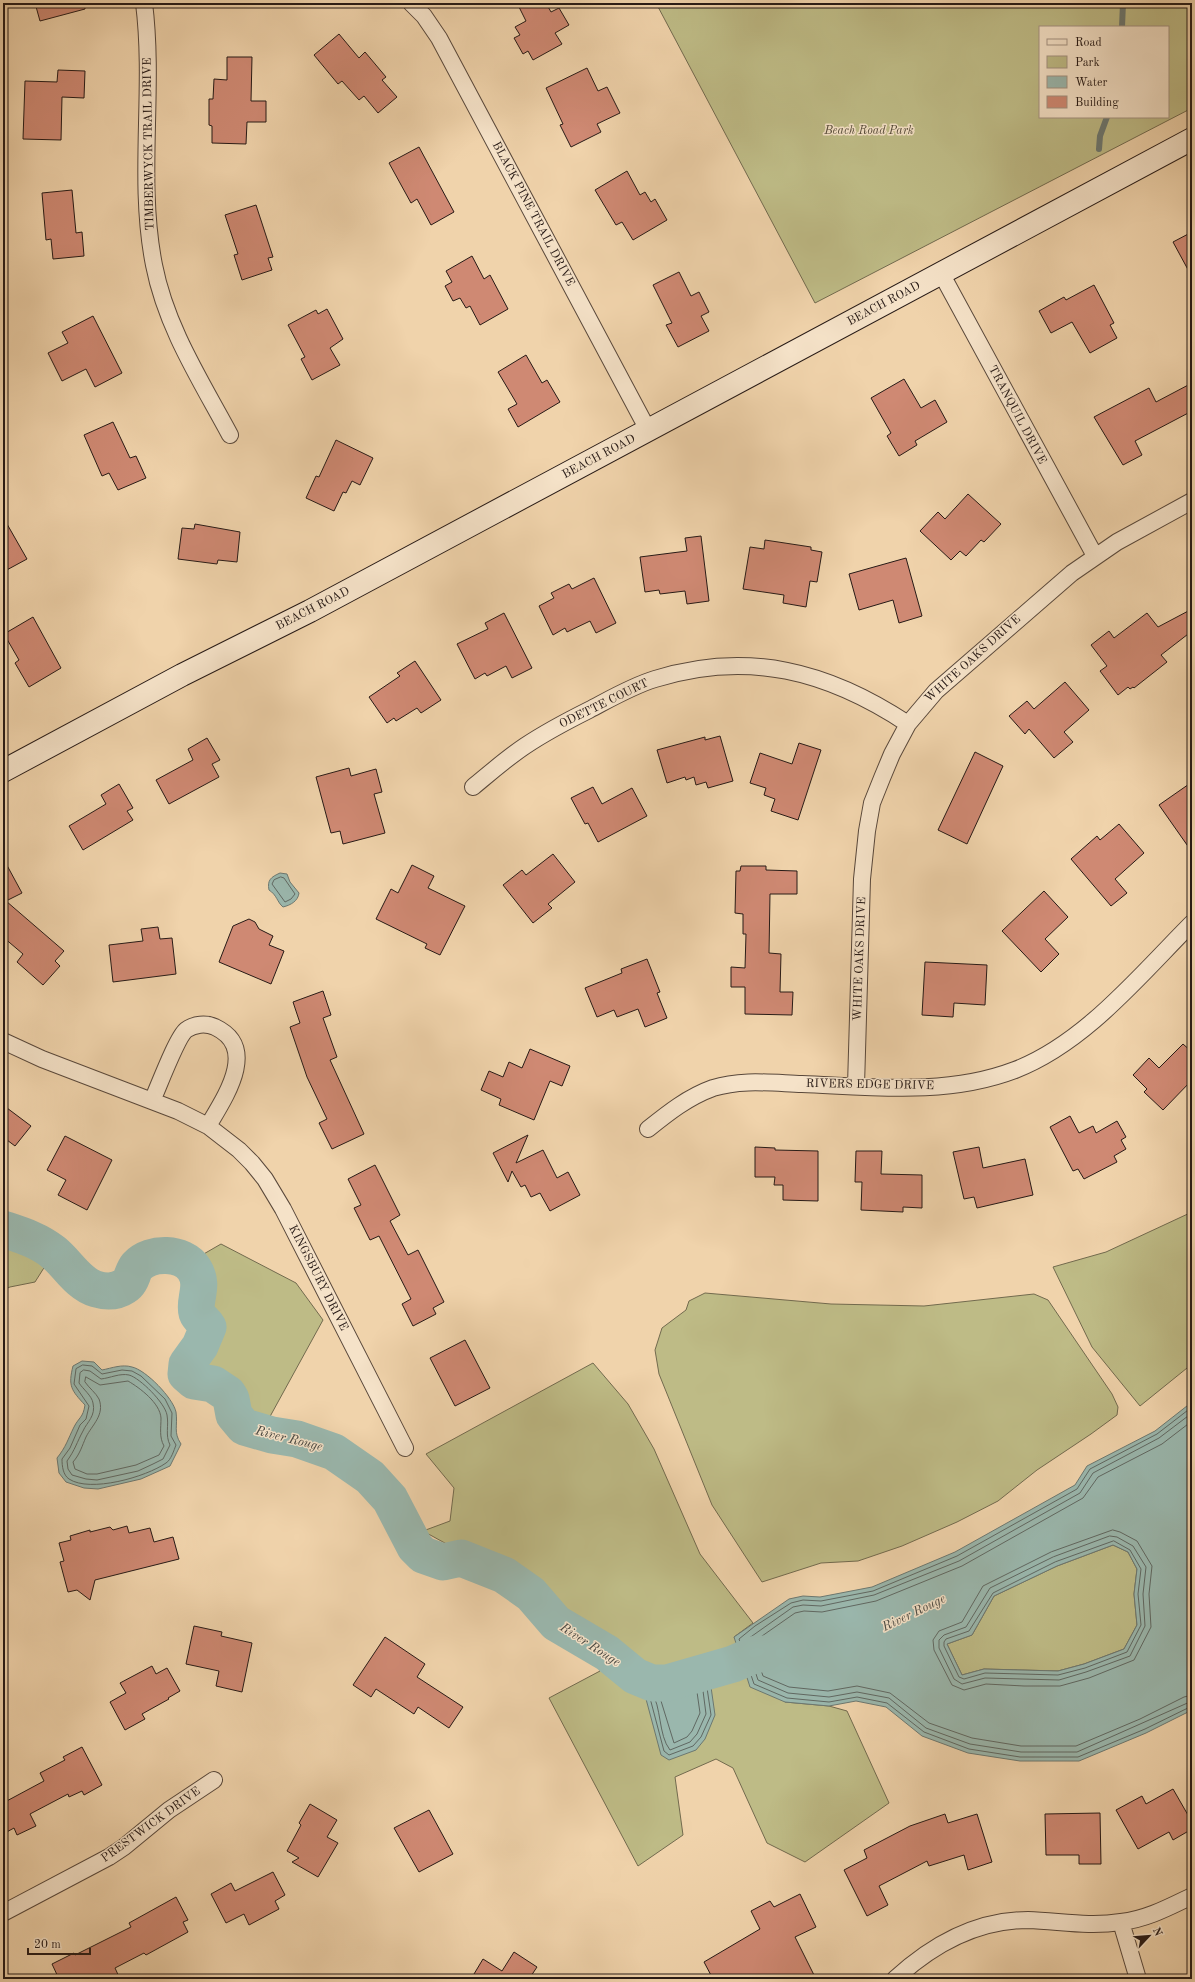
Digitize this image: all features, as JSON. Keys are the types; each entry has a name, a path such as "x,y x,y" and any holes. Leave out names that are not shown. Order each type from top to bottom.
{"street":[{"name":"TIMBERWYCK TRAIL DRIVE","path":"144,3 148,33 149,71 148,223 154,265 168,314 184,350 230,436"},
{"name":"BLACK PINE TRAIL DRIVE","path":"411,3 424,16 449,56 648,430"},
{"name":"BEACH ROAD","path":"3,771 182,675 310,611 1192,139"},
{"name":"TRANQUIL DRIVE","path":"941,273 1095,556"},
{"name":"WHITE OAKS DRIVE","path":"856,1086 862,879 867,831 872,803 892,754 908,724 932,696 962,667 1053,588 1095,556 1192,501"},
{"name":"ODETTE COURT","path":"473,787 524,746 548,731 608,700 654,679 703,668 740,666 781,669 802,673 830,682 859,695 908,724"},
{"name":"RIVERS EDGE DRIVE","path":"648,1129 674,1108 696,1096 728,1084 744,1082 898,1088 943,1086 990,1078 1017,1069 1054,1050 1088,1026 1192,923"},
{"path":"152,1102 185,1030 198,1024 211,1025 223,1031 232,1041 238,1051 238,1062 224,1098 208,1126"},
{"name":"KINGSBURY DRIVE","path":"3,1041 42,1059 178,1111 208,1126 238,1150 265,1179 274,1194 405,1448"},
{"name":"PRESTWICK DRIVE","path":"3,1913 124,1847 169,1810 214,1780"},
{"path":"895,1979 931,1949 953,1937 978,1928 1004,1922 1026,1920 1086,1926 1121,1922 1158,1912 1192,1896"},
{"path":"1121,1922 1138,1979"}],"green space":[{"name":"Beach Road Park","path":"656,3 1192,3 1192,108 815,303"},
{"path":"1192,1212 1192,1364 1140,1406 1092,1347 1053,1267 1106,1252"},
{"path":"3,1221 53,1234 75,1260 47,1263 35,1282 10,1287 3,1290"},
{"path":"221,1244 296,1283 323,1320 267,1422 255,1416 244,1399 223,1376 205,1364 204,1356 217,1337 210,1318 195,1259"},
{"path":"705,1293 831,1304 924,1306 1034,1294 1048,1300 1112,1394 1118,1407 1117,1415 1037,1470 998,1501 957,1522 902,1546 858,1561 821,1563 762,1582 712,1505 659,1374 655,1350 662,1328 686,1310 689,1301"},
{"path":"593,1363 628,1404 654,1449 700,1554 753,1623 734,1637 785,1702 829,1706 847,1711 889,1803 805,1862 767,1843 733,1768 716,1759 675,1777 683,1835 638,1866 549,1698 600,1671 591,1635 557,1613 535,1581 506,1559 463,1553 423,1531 450,1521 454,1488 426,1454"},
{"path":"1113,1545 1128,1552 1137,1569 1134,1594 1137,1625 1124,1649 1084,1664 1058,1671 984,1669 962,1675 947,1644 972,1635 994,1596 1057,1566"}],"water":[{"path":"280,873 287,874 290,882 299,893 294,902 283,907 274,894 269,890 270,879"},
{"path":"82,1361 94,1362 102,1370 121,1366 128,1366 138,1369 158,1385 170,1399 176,1412 176,1432 181,1444 170,1466 141,1479 98,1489 84,1488 66,1482 59,1473 57,1458 65,1447 84,1409 85,1405 74,1391 71,1383 73,1366"},
{"path":"1192,1402 1192,1710 1146,1733 1079,1761 1020,1761 968,1753 922,1736 886,1707 856,1701 829,1706 785,1702 750,1687 734,1637 789,1599 803,1596 820,1597 872,1587 955,1552 1075,1485 1087,1466 1155,1431","holes":["1113,1545 1128,1552 1137,1569 1134,1594 1137,1625 1124,1649 1084,1664 1058,1671 984,1669 962,1675 947,1644 972,1635 994,1596 1057,1566"]},
{"path":"700,1662 710,1680 715,1715 705,1739 696,1750 669,1760 661,1755 646,1699 641,1692 646,1671 658,1671 678,1663"}],"building":[{"path":"35,3 85,3 85,9 40,21"},
{"path":"517,3 546,3 551,12 559,8 569,25 555,33 562,44 533,60 528,51 523,54 514,38 520,35 515,27 526,21"},
{"path":"339,34 359,58 365,52 386,77 382,80 397,97 378,113 364,96 359,100 342,81 338,84 314,55"},
{"path":"227,57 252,57 251,101 266,101 266,122 247,122 246,144 212,143 212,126 209,125 209,99 213,99 214,79 227,80"},
{"path":"587,68 598,91 607,87 620,113 597,124 601,132 571,147 560,125 563,124 546,88"},
{"path":"58,70 85,71 84,98 62,97 61,140 23,139 25,81 57,82"},
{"path":"419,147 454,212 431,225 417,199 411,203 389,163"},
{"path":"627,171 640,195 645,192 651,202 655,199 667,220 633,240 622,222 616,225 595,190"},
{"path":"72,190 76,233 82,232 84,256 53,259 51,239 46,240 42,193"},
{"path":"256,205 273,257 268,258 272,270 242,280 234,255 238,254 225,215"},
{"path":"1192,232 1192,277 1173,242"},
{"path":"472,256 484,279 490,275 508,309 480,325 470,306 466,308 460,298 453,301 445,286 452,282 446,271"},
{"path":"679,272 691,296 699,292 709,312 701,316 709,331 678,347 666,325 672,323 653,285"},
{"path":"1094,285 1114,323 1110,325 1117,338 1090,353 1072,322 1051,333 1039,311 1064,297 1066,300"},
{"path":"327,309 343,339 330,348 340,365 312,380 301,359 305,357 288,325 316,310 318,314"},
{"path":"93,316 122,373 95,387 86,369 62,381 48,353 68,343 62,332"},
{"path":"526,355 542,383 547,380 560,402 518,427 508,409 517,404 498,372"},
{"path":"904,379 921,408 935,400 947,422 915,441 917,445 899,456 887,436 891,433 871,398"},
{"path":"1192,383 1192,411 1135,441 1142,455 1123,465 1094,417 1149,388 1156,402"},
{"path":"113,422 130,458 136,456 146,478 118,490 109,473 102,476 84,435"},
{"path":"336,440 373,458 360,485 352,481 346,493 343,492 334,511 306,498 316,476 319,477"},
{"path":"968,494 1001,524 984,542 981,540 966,556 960,551 951,560 920,531 938,512 945,519"},
{"path":"3,517 27,559 3,572"},
{"path":"195,524 240,532 237,562 218,560 217,564 178,559 182,528 194,529"},
{"path":"701,536 709,601 687,604 685,591 660,594 659,590 645,592 640,557 687,551 685,538"},
{"path":"765,540 811,547 811,550 822,552 817,582 810,581 806,607 783,603 784,595 743,589 750,547 764,549"},
{"path":"906,558 922,616 899,623 893,600 859,610 849,574"},
{"path":"594,578 616,623 596,633 590,621 567,632 565,628 553,635 539,606 554,598 551,593 569,584 572,589"},
{"path":"1192,609 1192,631 1161,655 1167,662 1134,688 1133,687 1130,689 1128,687 1118,695 1100,671 1107,666 1091,645 1109,631 1114,638 1147,613 1158,627"},
{"path":"504,613 532,668 512,678 506,666 487,676 485,673 475,679 457,644 488,629 485,623"},
{"path":"33,617 61,668 29,687 15,663 19,660 4,634"},
{"path":"415,661 441,700 421,713 417,708 396,721 394,718 387,723 369,697 400,676 397,673"},
{"path":"1065,682 1089,710 1064,732 1073,742 1054,758 1029,729 1025,734 1009,716 1027,701 1034,709"},
{"path":"720,736 733,781 708,788 706,782 696,785 694,777 686,780 685,777 667,783 657,750 705,737 705,740"},
{"path":"207,738 220,760 212,764 219,777 169,804 156,780 193,760 188,749"},
{"path":"799,743 821,750 798,820 771,811 775,799 764,795 766,788 750,783 760,753 792,764"},
{"path":"975,752 1003,766 967,844 938,830"},
{"path":"349,768 351,776 376,769 382,792 374,794 385,833 343,844 340,831 331,833 316,777"},
{"path":"1192,782 1192,852 1159,805"},
{"path":"119,784 133,808 127,811 133,820 83,850 69,826 106,804 101,795"},
{"path":"593,787 602,804 632,788 647,816 598,842 588,823 585,824 571,798"},
{"path":"1119,824 1144,853 1115,879 1127,893 1111,906 1071,859 1097,836 1100,840"},
{"path":"553,854 575,882 548,904 552,908 533,923 503,885 522,870 526,875"},
{"path":"3,858 22,893 6,901 64,951 55,961 60,966 43,985 17,962 23,954 3,937"},
{"path":"412,865 434,876 428,888 465,906 440,955 425,948 427,944 376,919 391,889 398,893"},
{"path":"741,866 766,866 766,870 797,871 797,894 770,894 769,953 781,954 780,992 793,992 792,1015 745,1014 745,987 731,987 731,967 745,968 746,934 743,934 743,914 735,913 736,871 740,871"},
{"path":"1044,891 1068,917 1045,939 1059,954 1041,972 1002,931"},
{"path":"249,919 255,922 259,929 273,936 269,945 284,951 271,984 219,962 233,926"},
{"path":"158,927 160,939 172,938 176,974 113,982 109,945 143,941 141,929"},
{"path":"647,959 660,992 657,993 667,1018 645,1027 638,1009 617,1017 614,1010 597,1017 585,988 622,973 621,969"},
{"path":"925,962 987,965 985,1005 954,1003 953,1017 922,1015"},
{"path":"323,991 331,1015 323,1018 337,1057 330,1060 364,1134 332,1149 319,1123 327,1119 307,1077 290,1027 300,1023 293,1002"},
{"path":"1183,1044 1192,1052 1192,1080 1163,1110 1144,1092 1147,1089 1133,1075 1149,1058 1159,1068"},
{"path":"530,1049 570,1066 562,1086 550,1081 534,1120 499,1105 501,1099 481,1090 489,1071 503,1077 509,1062 522,1068"},
{"path":"3,1105 31,1126 15,1146 3,1137"},
{"path":"1070,1116 1079,1133 1093,1126 1096,1133 1117,1121 1126,1137 1121,1140 1126,1149 1114,1156 1117,1162 1084,1179 1078,1169 1073,1171 1050,1127"},
{"path":"528,1135 516,1163 543,1150 557,1178 568,1172 580,1195 550,1211 540,1193 531,1197 525,1185 521,1187 512,1171 508,1182 493,1153"},
{"path":"65,1136 112,1160 87,1210 58,1195 66,1180 47,1170"},
{"path":"755,1147 775,1148 775,1150 818,1151 818,1201 783,1200 783,1185 774,1185 775,1177 755,1177"},
{"path":"979,1147 983,1168 1025,1159 1033,1195 977,1208 974,1197 964,1199 953,1152"},
{"path":"856,1151 882,1151 881,1174 922,1175 922,1208 903,1207 903,1212 861,1210 862,1182 855,1182"},
{"path":"375,1165 400,1215 390,1221 408,1255 418,1250 444,1302 433,1308 436,1314 413,1326 402,1304 411,1299 379,1236 370,1240 354,1208 361,1205 348,1179"},
{"path":"465,1340 490,1388 455,1406 430,1358"},
{"path":"127,1526 129,1533 150,1528 154,1542 173,1537 179,1559 95,1580 90,1600 77,1590 68,1592 60,1562 64,1561 59,1543 71,1540 70,1536 90,1530 90,1532 110,1527 113,1530"},
{"path":"194,1626 222,1632 221,1636 252,1643 242,1692 216,1686 219,1671 186,1664"},
{"path":"385,1637 425,1664 417,1677 463,1707 449,1728 418,1707 414,1714 376,1689 371,1697 353,1685"},
{"path":"152,1666 156,1674 167,1668 180,1691 142,1714 145,1719 125,1730 110,1702 126,1693 120,1683"},
{"path":"82,1747 102,1785 84,1795 82,1791 69,1797 68,1794 30,1814 36,1826 17,1835 14,1828 3,1834 3,1803 44,1781 40,1773 65,1760 63,1757"},
{"path":"1173,1789 1192,1822 1192,1829 1173,1840 1169,1832 1138,1849 1116,1810 1142,1796 1146,1804"},
{"path":"310,1804 337,1820 327,1837 338,1843 318,1877 292,1862 299,1858 287,1851 301,1825 299,1823"},
{"path":"429,1810 453,1854 419,1872 394,1828"},
{"path":"1100,1813 1101,1864 1079,1864 1079,1855 1046,1855 1045,1814"},
{"path":"945,1814 948,1823 977,1814 992,1862 968,1870 964,1855 929,1866 927,1861 879,1886 888,1905 867,1916 844,1870 867,1858 864,1850 910,1826"},
{"path":"273,1872 285,1895 275,1901 279,1909 249,1925 244,1914 226,1923 211,1894 231,1883 235,1891"},
{"path":"800,1894 816,1927 795,1937 816,1979 713,1979 704,1962 760,1929 751,1911 770,1901 774,1907"},
{"path":"176,1897 188,1920 183,1922 188,1932 146,1955 144,1953 115,1968 120,1979 59,1979 52,1964 74,1953 75,1955 131,1927 129,1923"},
{"path":"514,1952 537,1967 529,1979 471,1979 483,1959 502,1971"}],"waterway":[{"path":"1122,26 1123,3"},
{"path":"1099,149 1100,136 1107,118"},
{"name":"River Rouge","path":"3,1229 41,1244 53,1252 84,1283 100,1290 107,1291 122,1288 129,1282 137,1266 150,1258 158,1256 175,1257 189,1263 194,1269 199,1281 196,1303 197,1313 208,1327 200,1346 187,1364 186,1374 194,1381 213,1384 228,1394 231,1399 234,1415 244,1427 272,1435 297,1439 334,1452 370,1477 390,1499 415,1547 423,1555 443,1562 461,1558 504,1575 531,1594 556,1623 607,1653 635,1676 652,1683 667,1683 733,1664 756,1654 792,1654"}]}
